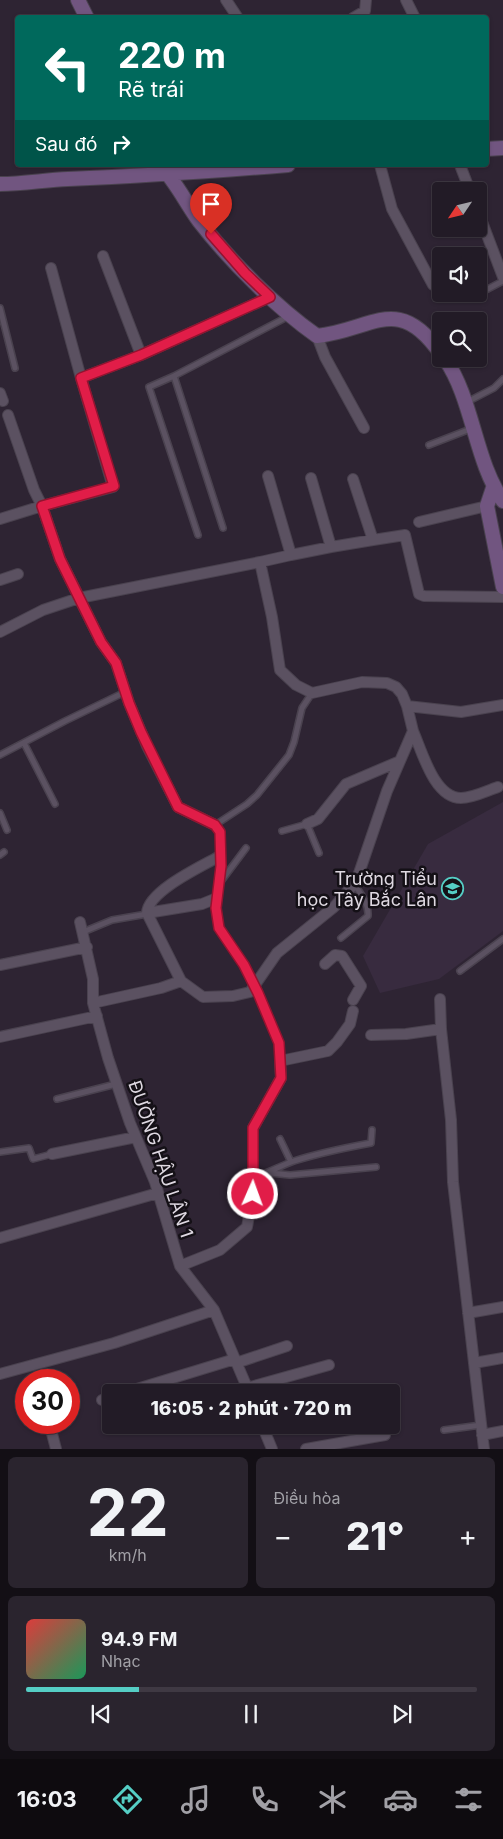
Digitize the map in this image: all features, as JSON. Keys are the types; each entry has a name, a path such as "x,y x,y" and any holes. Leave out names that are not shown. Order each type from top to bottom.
{"street":[{"path":"78,0 86,15"},
{"path":"226,0 236,15"},
{"path":"359,15 366,11 366,0"},
{"path":"406,0 414,15"},
{"path":"489,149 503,148"},
{"path":"0,184 27,184 164,170 246,167"},
{"path":"381,167 392,209 432,283"},
{"path":"461,167 467,182"},
{"path":"164,170 200,221 245,273 290,316 317,336 325,357 364,428"},
{"path":"488,238 503,277"},
{"path":"103,256 141,355"},
{"path":"0,520 114,486 81,378 51,268"},
{"path":"81,378 141,355 270,297"},
{"path":"317,336 337,334 362,324 391,318 413,324 432,340"},
{"path":"451,367 503,501"},
{"path":"8,415 60,559 101,642 116,663 125,692 147,746 178,807 215,825"},
{"path":"268,476 291,555"},
{"path":"311,478 331,547"},
{"path":"353,479 373,540"},
{"path":"498,487 487,506 503,587"},
{"path":"419,522 487,506"},
{"path":"0,632 43,610 79,598 331,547 405,535 419,594 424,596 503,597"},
{"path":"260,562 272,617 280,670 296,685 312,694 362,682 387,683 396,687 402,694 413,731 435,780 442,790 450,796 460,798 498,787"},
{"path":"0,580 18,574"},
{"path":"407,706 461,712 503,704"},
{"path":"220,856 174,883 155,898 148,907 148,913 182,981 203,997 250,992 278,953 334,907 354,884 388,791 413,731"},
{"path":"307,824 318,819 346,784 400,761"},
{"path":"148,913 202,904 217,898"},
{"name":"ĐƯỜNG HẬU LÂN 1","path":"81,927 93,978 93,1003 96,1016 117,1084 158,1193 180,1266 214,1310 246,1384"},
{"path":"0,965 87,947"},
{"path":"325,964 335,956 342,956 361,986 353,1000"},
{"path":"93,1003 161,988 182,981"},
{"path":"440,999 441,1029 451,1120 453,1182 484,1449"},
{"path":"180,1266 220,1250 247,1227 253,1194 253,1128 281,1078 280,1062 328,1050 337,1042 350,1024 354,1011"},
{"path":"0,1037 96,1016"},
{"path":"370,1035 406,1034 441,1029"},
{"path":"52,1154 136,1137"},
{"path":"0,1238 158,1193"},
{"path":"468,1313 503,1307"},
{"path":"0,1374 114,1342 214,1310"},
{"path":"155,1384 287,1346"},
{"path":"474,1363 503,1358"},
{"path":"267,1384 329,1365"},
{"path":"481,1430 503,1431"},
{"path":"52,1434 56,1449"},
{"path":"266,1434 272,1449"},
{"path":"306,1449 385,1435"}],"lane":[{"path":"487,289 503,281"},
{"path":"0,308 3,329 15,368"},
{"path":"198,535 149,387 290,316"},
{"path":"174,376 223,528"},
{"path":"464,403 494,388 503,379"},
{"path":"429,445 474,428"},
{"path":"0,755 125,692"},
{"path":"280,1062 279,1043 254,986 244,965 219,928 217,898 220,832 215,825 247,804 257,795 289,755 302,708 312,694"},
{"path":"24,743 55,804"},
{"path":"0,813 7,830"},
{"path":"282,831 307,824 319,853"},
{"path":"218,885 246,848"},
{"path":"341,938 368,916 364,899 354,884"},
{"path":"81,927 148,913"},
{"path":"460,971 503,939"},
{"path":"56,1099 117,1084"},
{"path":"254,1177 270,1173 291,1162 327,1151 370,1143 372,1130"},
{"path":"280,1139 291,1162"},
{"path":"0,1152 29,1148 32,1159 52,1154"},
{"path":"270,1173 290,1175 376,1167"},
{"path":"444,1430 481,1430"}],"shaded area":[{"name":"Trường Tiểu học Tây Bắc Lân","path":"503,802 503,931 439,979 380,993 363,956 428,844"}],"place":[{"name":"Trường Tiểu học Tây Bắc Lân","path":"453,888"}],"route":[{"path":"211,234 245,273 270,297 141,355 81,378 114,486 42,506 60,559 101,642 116,663 129,703 147,746 178,807 215,825 220,832 221,866 216,908 219,928 244,965 279,1043 281,1078 253,1128 253,1194"}]}
